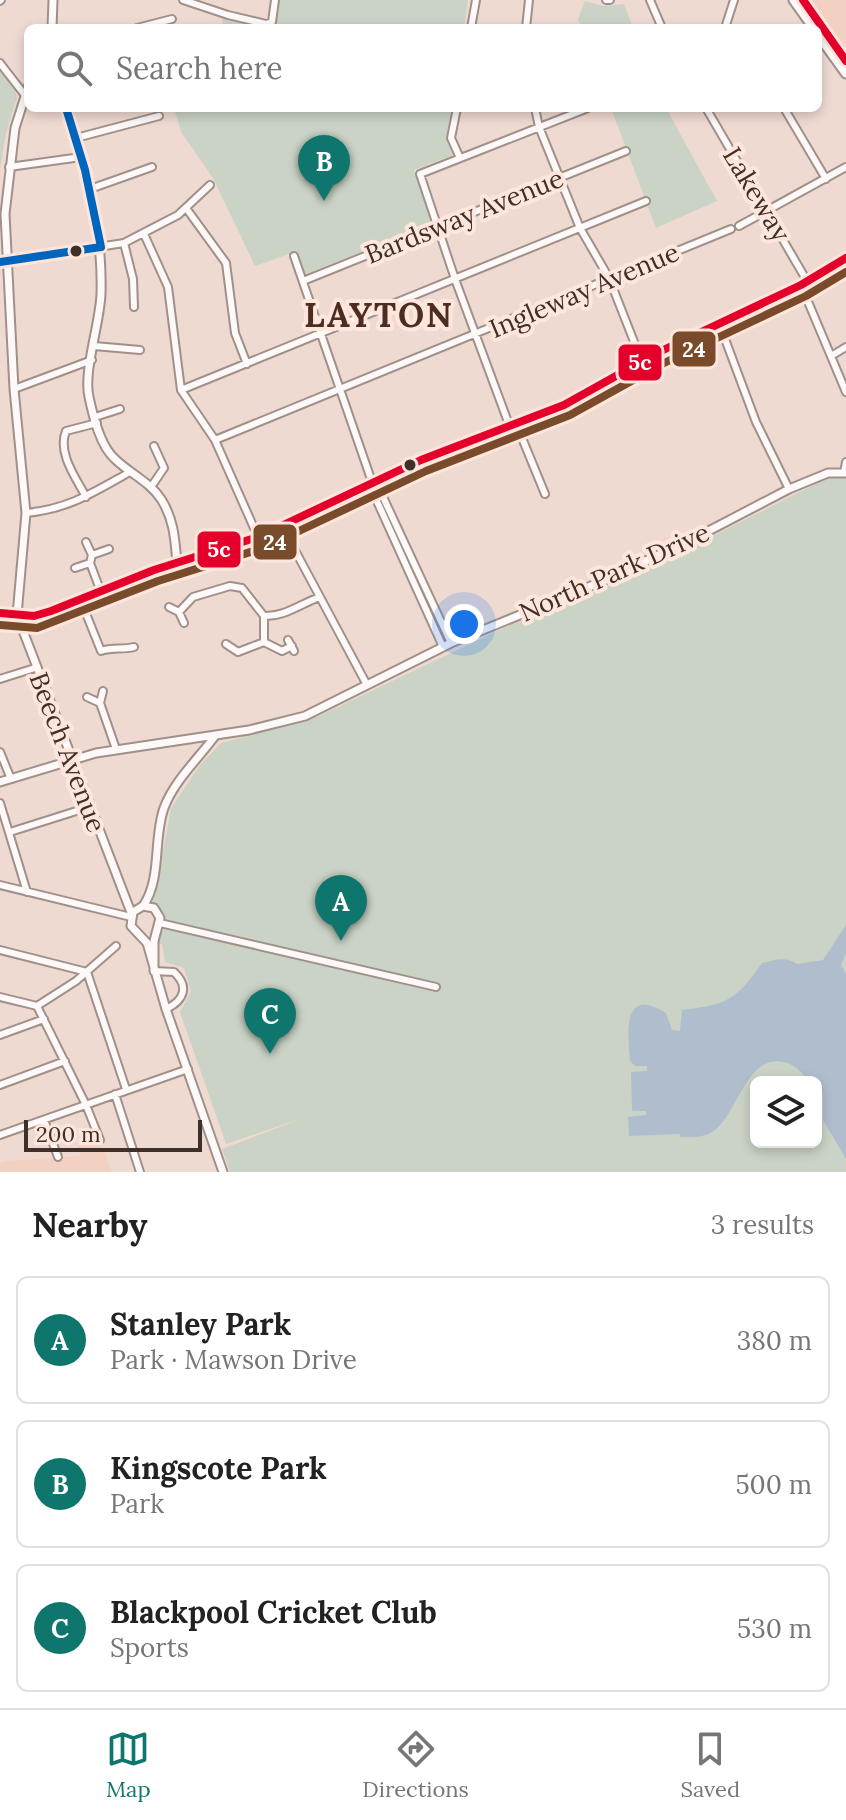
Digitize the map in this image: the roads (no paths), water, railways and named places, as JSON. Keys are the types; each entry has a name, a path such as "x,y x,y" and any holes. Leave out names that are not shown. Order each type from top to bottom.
{"main road":[{"path":"794,0 811,24"},
{"path":"803,0 820,24"},
{"path":"822,27 846,61"},
{"path":"822,40 846,73"},
{"path":"0,613 34,616 177,563 258,537 372,482 573,401 718,323 804,283 846,258"}],"street":[{"path":"52,24 53,0"},
{"path":"183,0 266,24 272,22 275,0"},
{"path":"472,24 476,0"},
{"path":"526,24 529,0"},
{"path":"650,0 660,24"},
{"path":"726,24 734,0"},
{"path":"153,24 172,19"},
{"path":"0,63 24,88"},
{"path":"17,615 26,513 3,262 9,167 24,99"},
{"path":"67,112 90,189 101,247 101,294 88,390 109,453 159,494 172,518 177,563"},
{"path":"456,112 451,138 460,158"},
{"path":"536,112 580,228 609,278 642,362"},
{"path":"545,494 522,438 512,426 476,335 420,174 578,112"},
{"name":"Lakeway","path":"708,112 768,212 804,283 846,392"},
{"path":"786,112 826,179"},
{"path":"76,138 159,116"},
{"name":"Bardsway Avenue","path":"303,281 626,151"},
{"path":"9,167 81,157"},
{"path":"90,189 152,167"},
{"name":"Ingleway Avenue","path":"215,440 735,228 846,167"},
{"path":"3,262 124,243 186,208 210,185"},
{"path":"181,390 646,201"},
{"path":"186,208 226,263 235,333 247,364"},
{"path":"144,234 168,287 181,390 215,440 258,537"},
{"path":"124,243 132,270 134,307"},
{"path":"294,256 372,482 371,488 443,647"},
{"path":"718,323 756,422 789,489"},
{"path":"94,346 140,350"},
{"path":"831,356 846,347"},
{"path":"14,389 92,360"},
{"path":"86,497 64,454 66,431 120,409"},
{"path":"151,487 164,468 154,446"},
{"name":"North Park Drive","path":"0,782 72,759 116,749 215,736 305,716 451,643 603,581 697,537 789,489 821,475 845,473 846,462"},
{"path":"26,513 51,511 86,497 130,472"},
{"path":"372,482 377,484 389,507 451,643"},
{"path":"282,526 367,685"},
{"path":"86,542 101,592"},
{"path":"75,568 109,549"},
{"path":"179,612 190,598 237,585 264,616 264,642"},
{"path":"264,616 283,615 297,605 320,597"},
{"path":"81,601 101,651 113,647 134,647"},
{"path":"169,607 179,612 184,623"},
{"name":"Beech Avenue","path":"17,615 131,916"},
{"path":"264,642 282,651 291,646"},
{"path":"226,644 239,655 264,642"},
{"path":"0,679 35,668"},
{"path":"103,691 100,703 116,749"},
{"path":"87,697 100,703"},
{"path":"154,971 159,915 154,908 152,884 164,808 215,736"},
{"path":"0,752 11,779"},
{"path":"0,803 27,892"},
{"path":"10,832 89,807"},
{"path":"152,884 141,906 131,916 131,926 147,943 166,1009 223,1172"},
{"path":"0,885 131,916"},
{"name":"Beech Avenue","path":"122,888 131,901 141,906"},
{"path":"141,906 154,908"},
{"path":"140,935 149,935 158,927"},
{"path":"158,927 436,987"},
{"path":"0,997 37,1006 87,972 116,946"},
{"path":"0,950 87,972"},
{"path":"154,971 174,972 184,983 181,999 166,1009"},
{"path":"87,972 126,1089"},
{"path":"37,1006 100,1140"},
{"path":"0,1035 44,1019"},
{"path":"0,1085 65,1061"},
{"path":"0,1135 188,1069"},
{"path":"115,1094 140,1172"},
{"path":"44,1120 58,1157"}],"water":[{"path":"846,925 846,953 841,965 846,974 846,1159 823,1120 822,1076 805,1076 792,1065 777,1061 764,1064 750,1076 730,1112 712,1132 692,1137 680,1137 680,1134 629,1136 628,1117 646,1115 646,1111 632,1111 631,1072 647,1071 647,1066 635,1066 630,1061 628,1039 634,1009 641,1005 651,1006 666,1013 672,1030 680,1031 682,1010 710,1006 729,998 745,985 762,963 780,959 797,964 823,960"}],"place":[{"name":"Kingscote Park","path":"324,201"},
{"name":"Stanley Park","path":"341,941"},
{"name":"Blackpool Cricket Club","path":"270,1054"}],"district":[{"name":"LAYTON","path":"379,314"}]}
